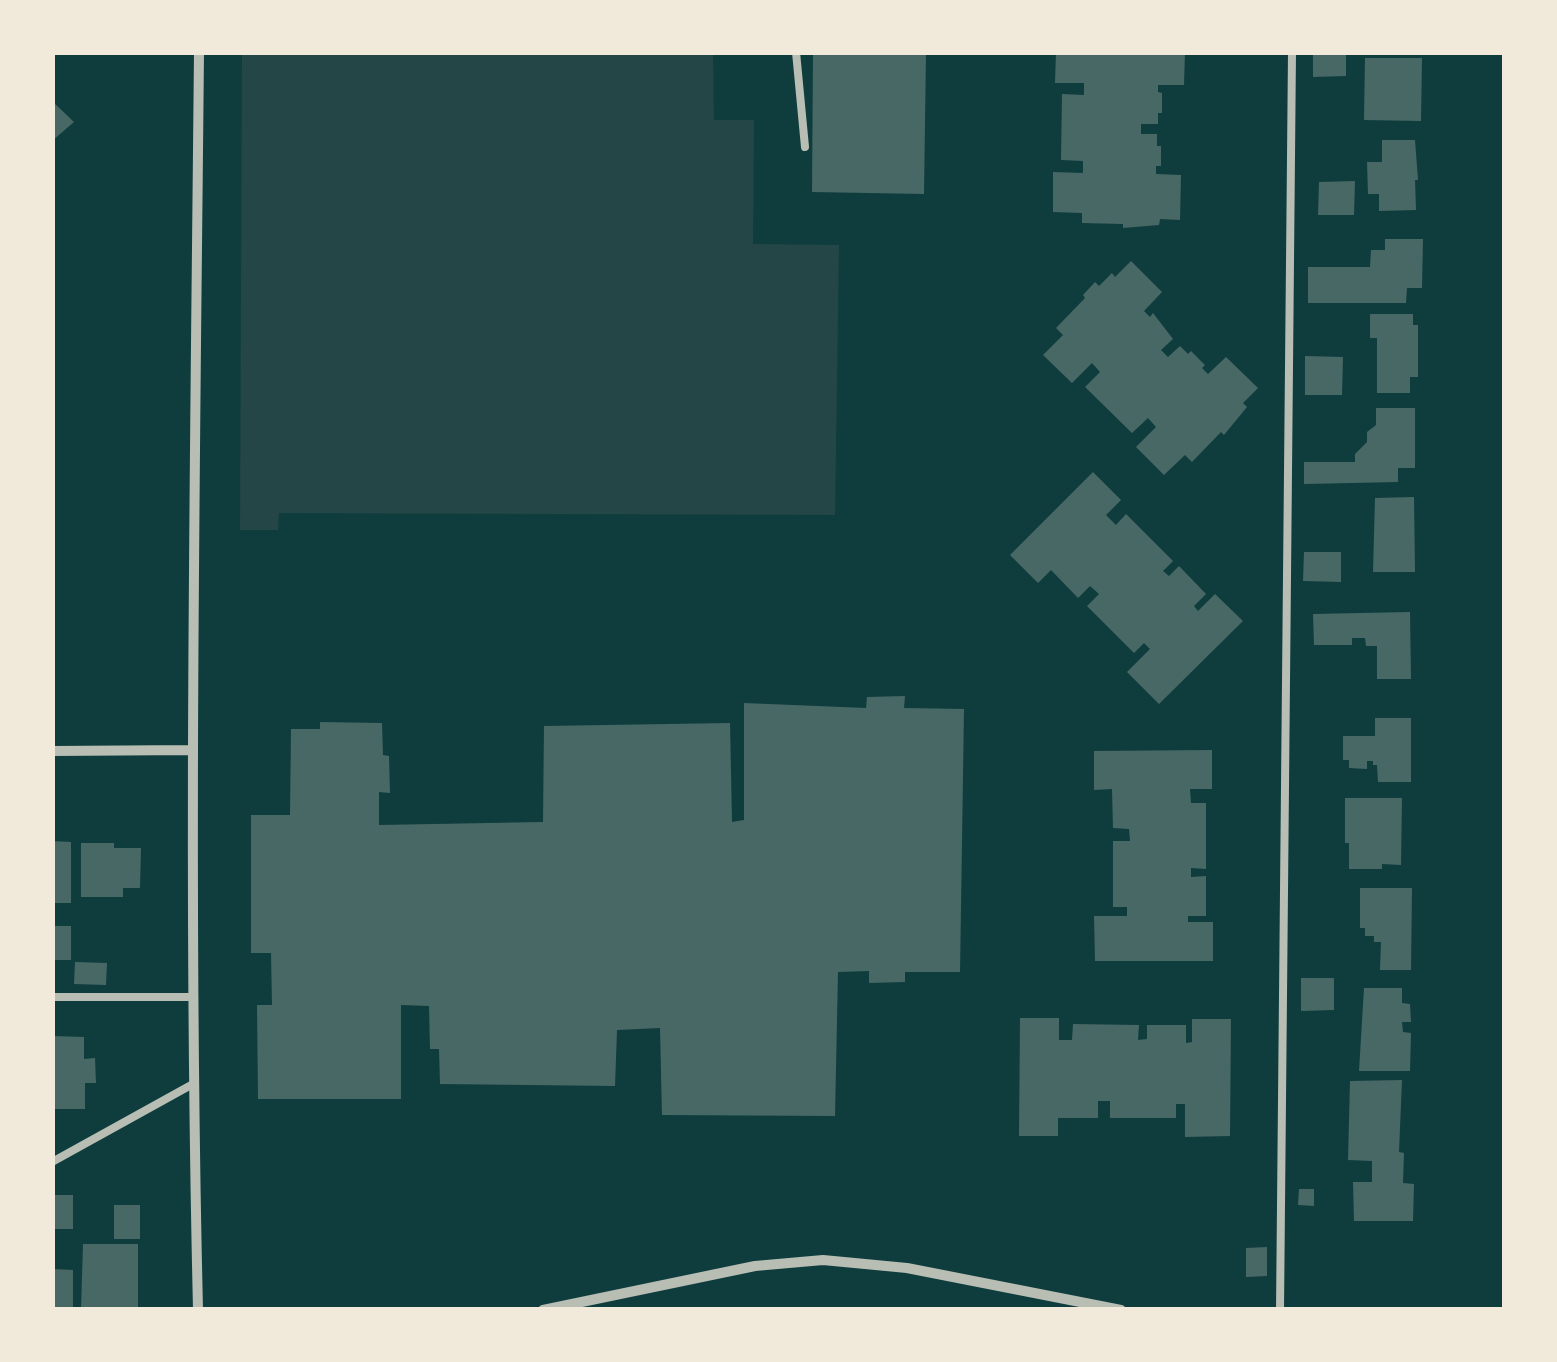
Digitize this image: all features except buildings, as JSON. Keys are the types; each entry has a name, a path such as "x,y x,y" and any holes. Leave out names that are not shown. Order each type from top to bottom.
{"street":[{"path":"198,52 192,750 198,1310"},
{"path":"52,752 192,750"},
{"path":"543,1310 755,1266 823,1260 908,1268 1121,1310"}],"lane":[{"path":"796,52 805,147"},
{"path":"1280,1310 1292,52"},
{"path":"52,997 193,998"},
{"path":"52,1162 193,1084"}],"shaded area":[{"path":"242,53 713,53 714,120 754,120 753,244 839,245 835,515 279,513 278,530 240,530"}]}
